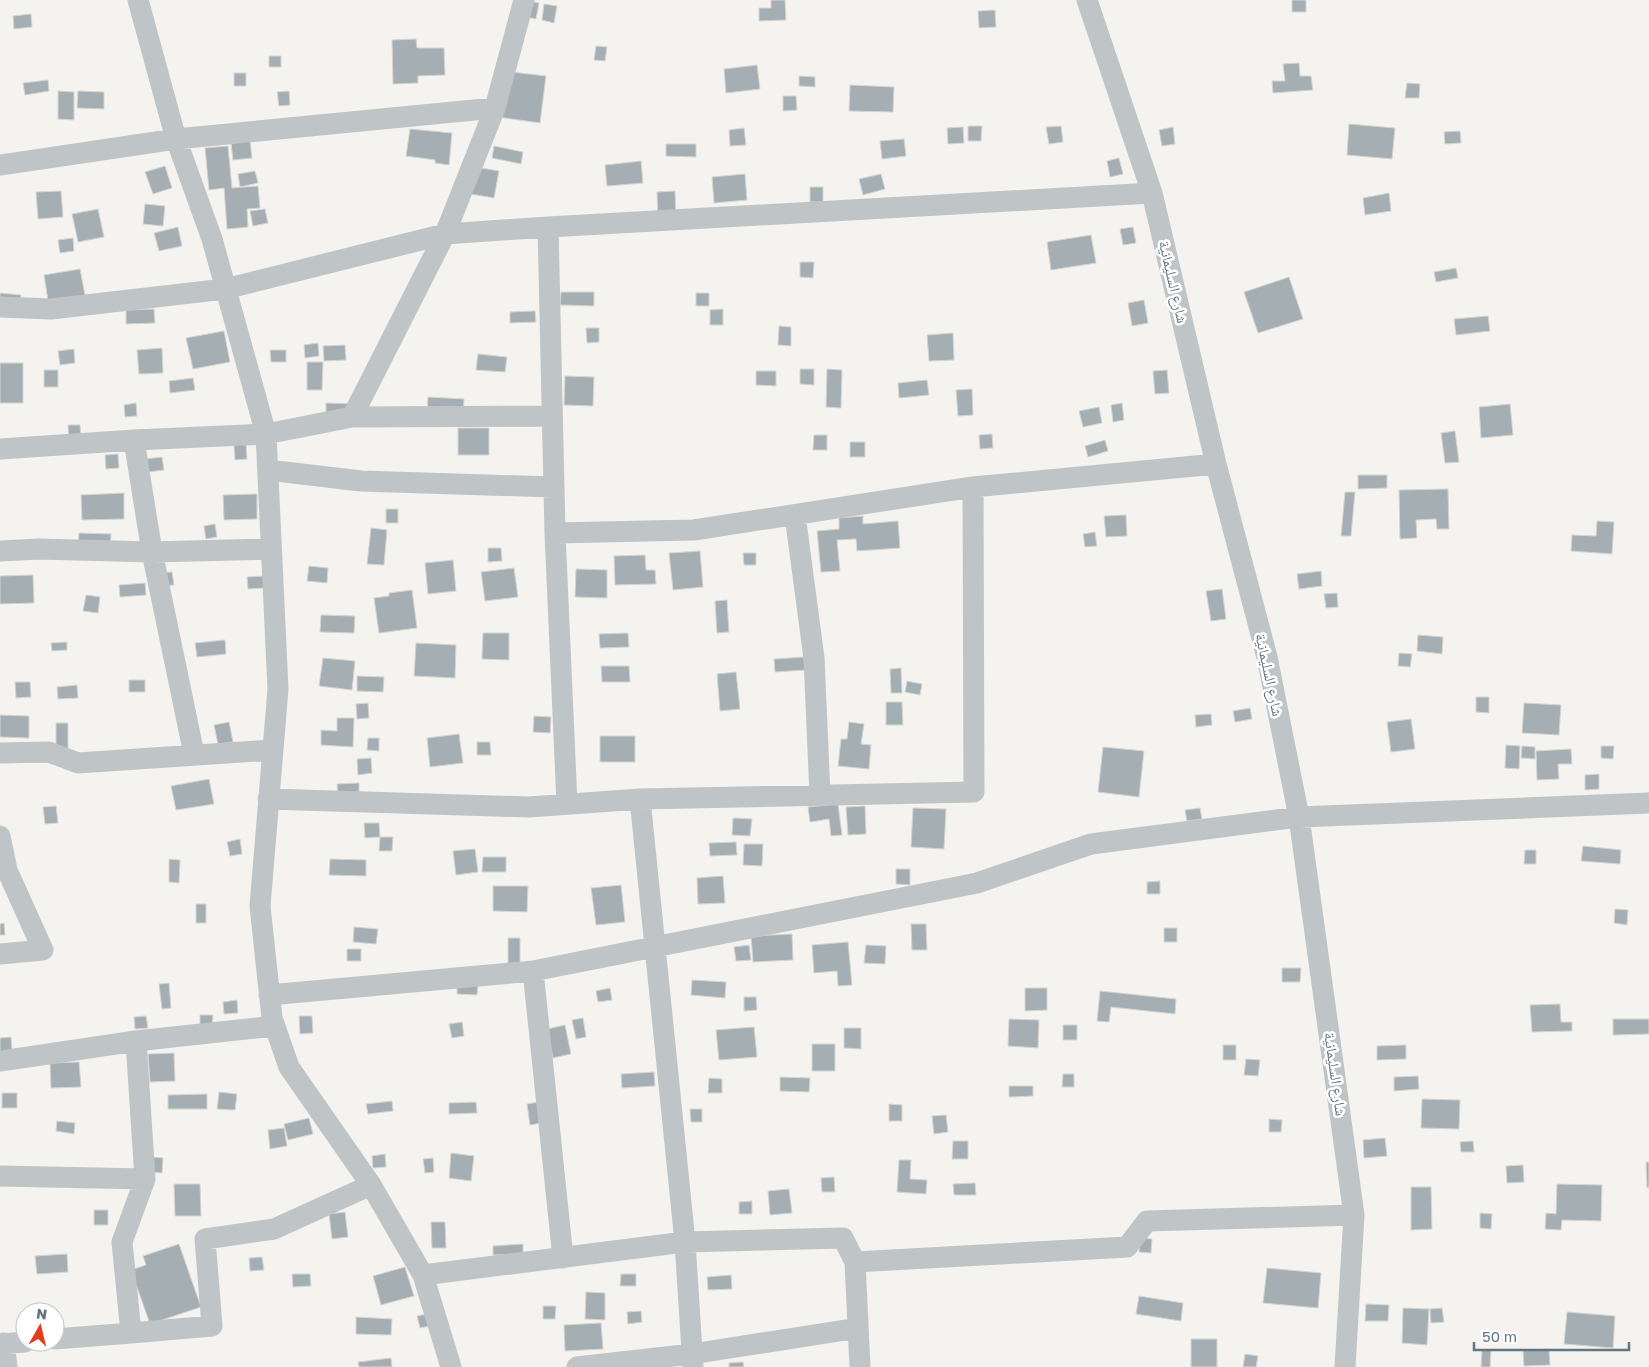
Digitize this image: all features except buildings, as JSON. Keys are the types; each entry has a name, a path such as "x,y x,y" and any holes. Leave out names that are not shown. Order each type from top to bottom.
{"street":[{"path":"138,0 176,139 212,239 266,434 278,689 260,906 272,1018 288,1067 371,1185 423,1275 451,1367"},
{"path":"352,417 445,234 495,108 524,0"},
{"name":"شارع السليمانية","path":"1087,0 1152,193 1216,464 1267,657 1299,817 1354,1215 1345,1367"},
{"path":"0,165 176,139 495,108"},
{"path":"0,307 51,309 225,289 445,234 1152,193"},
{"path":"548,227 555,533 567,804"},
{"path":"0,450 134,440 266,434 352,417 552,416"},
{"path":"134,440 152,552 194,754"},
{"path":"555,533 694,530 973,486 1216,464"},
{"path":"268,470 361,482 554,487"},
{"path":"268,799 529,807 640,799 974,792 973,486"},
{"path":"794,515 814,658 820,795"},
{"path":"0,551 39,549 152,552 271,549"},
{"path":"0,753 49,752 78,763 272,750"},
{"path":"640,799 685,1242 692,1361"},
{"path":"269,995 533,971 977,883 1091,844 1299,817 1649,803"},
{"path":"0,836 7,870 43,950 0,954"},
{"path":"533,971 563,1258"},
{"path":"0,1060 136,1041 275,1026"},
{"path":"131,1333 122,1242 146,1179 136,1041"},
{"path":"0,1176 146,1179"},
{"path":"65,1338 212,1326 205,1239 274,1230 371,1185"},
{"path":"855,1262 1127,1247 1147,1221 1354,1215"},
{"path":"423,1275 685,1242 843,1238 855,1262 860,1367"},
{"path":"577,1367 692,1361 858,1328"},
{"path":"7,1367 2,1343 15,1342"}]}
